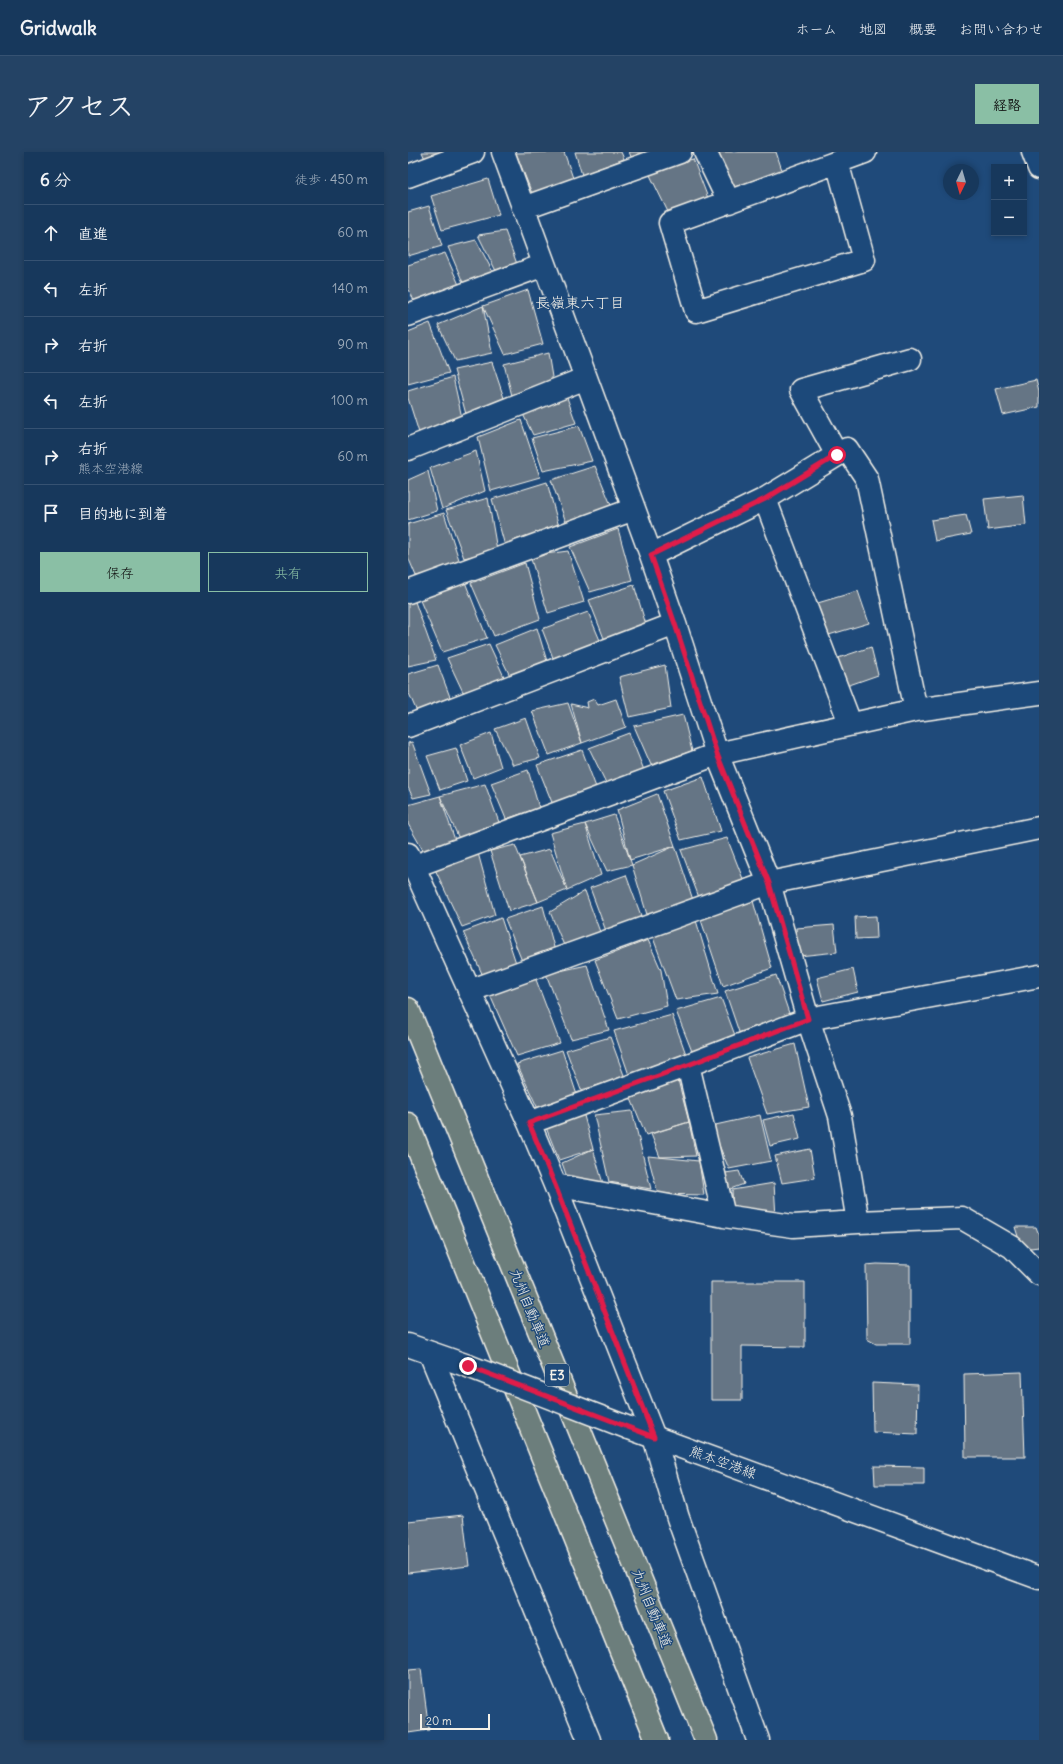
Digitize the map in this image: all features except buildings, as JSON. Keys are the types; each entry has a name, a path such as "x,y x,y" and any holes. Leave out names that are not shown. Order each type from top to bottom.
{"highway":[{"name":"九州自動車道","path":"408,1009 706,1740"},
{"path":"408,1124 657,1740"}],"street":[{"path":"408,176 473,152"},
{"path":"502,152 651,555 717,754 769,883 808,1019 840,1116 858,1222"},
{"path":"523,208 680,152"},
{"path":"705,152 729,202"},
{"path":"837,162 864,260 696,311 670,223 837,162 866,152"},
{"path":"1033,152 1039,168"},
{"path":"408,315 544,265"},
{"path":"837,455 801,390 910,359"},
{"path":"408,449 586,378"},
{"path":"651,555 765,499 847,449 867,479 916,710"},
{"path":"765,499 850,724"},
{"path":"408,592 634,509"},
{"path":"408,726 675,624"},
{"path":"758,1740 678,1518 654,1437 555,1185 529,1123 411,860 717,754 916,710 1039,693"},
{"path":"469,991 769,883 1039,828"},
{"path":"529,1123 808,1019 1039,976"},
{"path":"688,1065 724,1216"},
{"path":"555,1185 724,1216 793,1226 962,1218 1012,1247 1039,1274"},
{"name":"熊本空港線","path":"408,1345 468,1366 629,1428 1039,1578"},
{"path":"430,1353 589,1740"}],"district":[{"name":"長嶺東六丁目","path":"580,302"}],"route":[{"path":"468,1366 654,1437 555,1185 529,1123 808,1019 769,883 717,754 651,555 765,499 837,455"}]}
